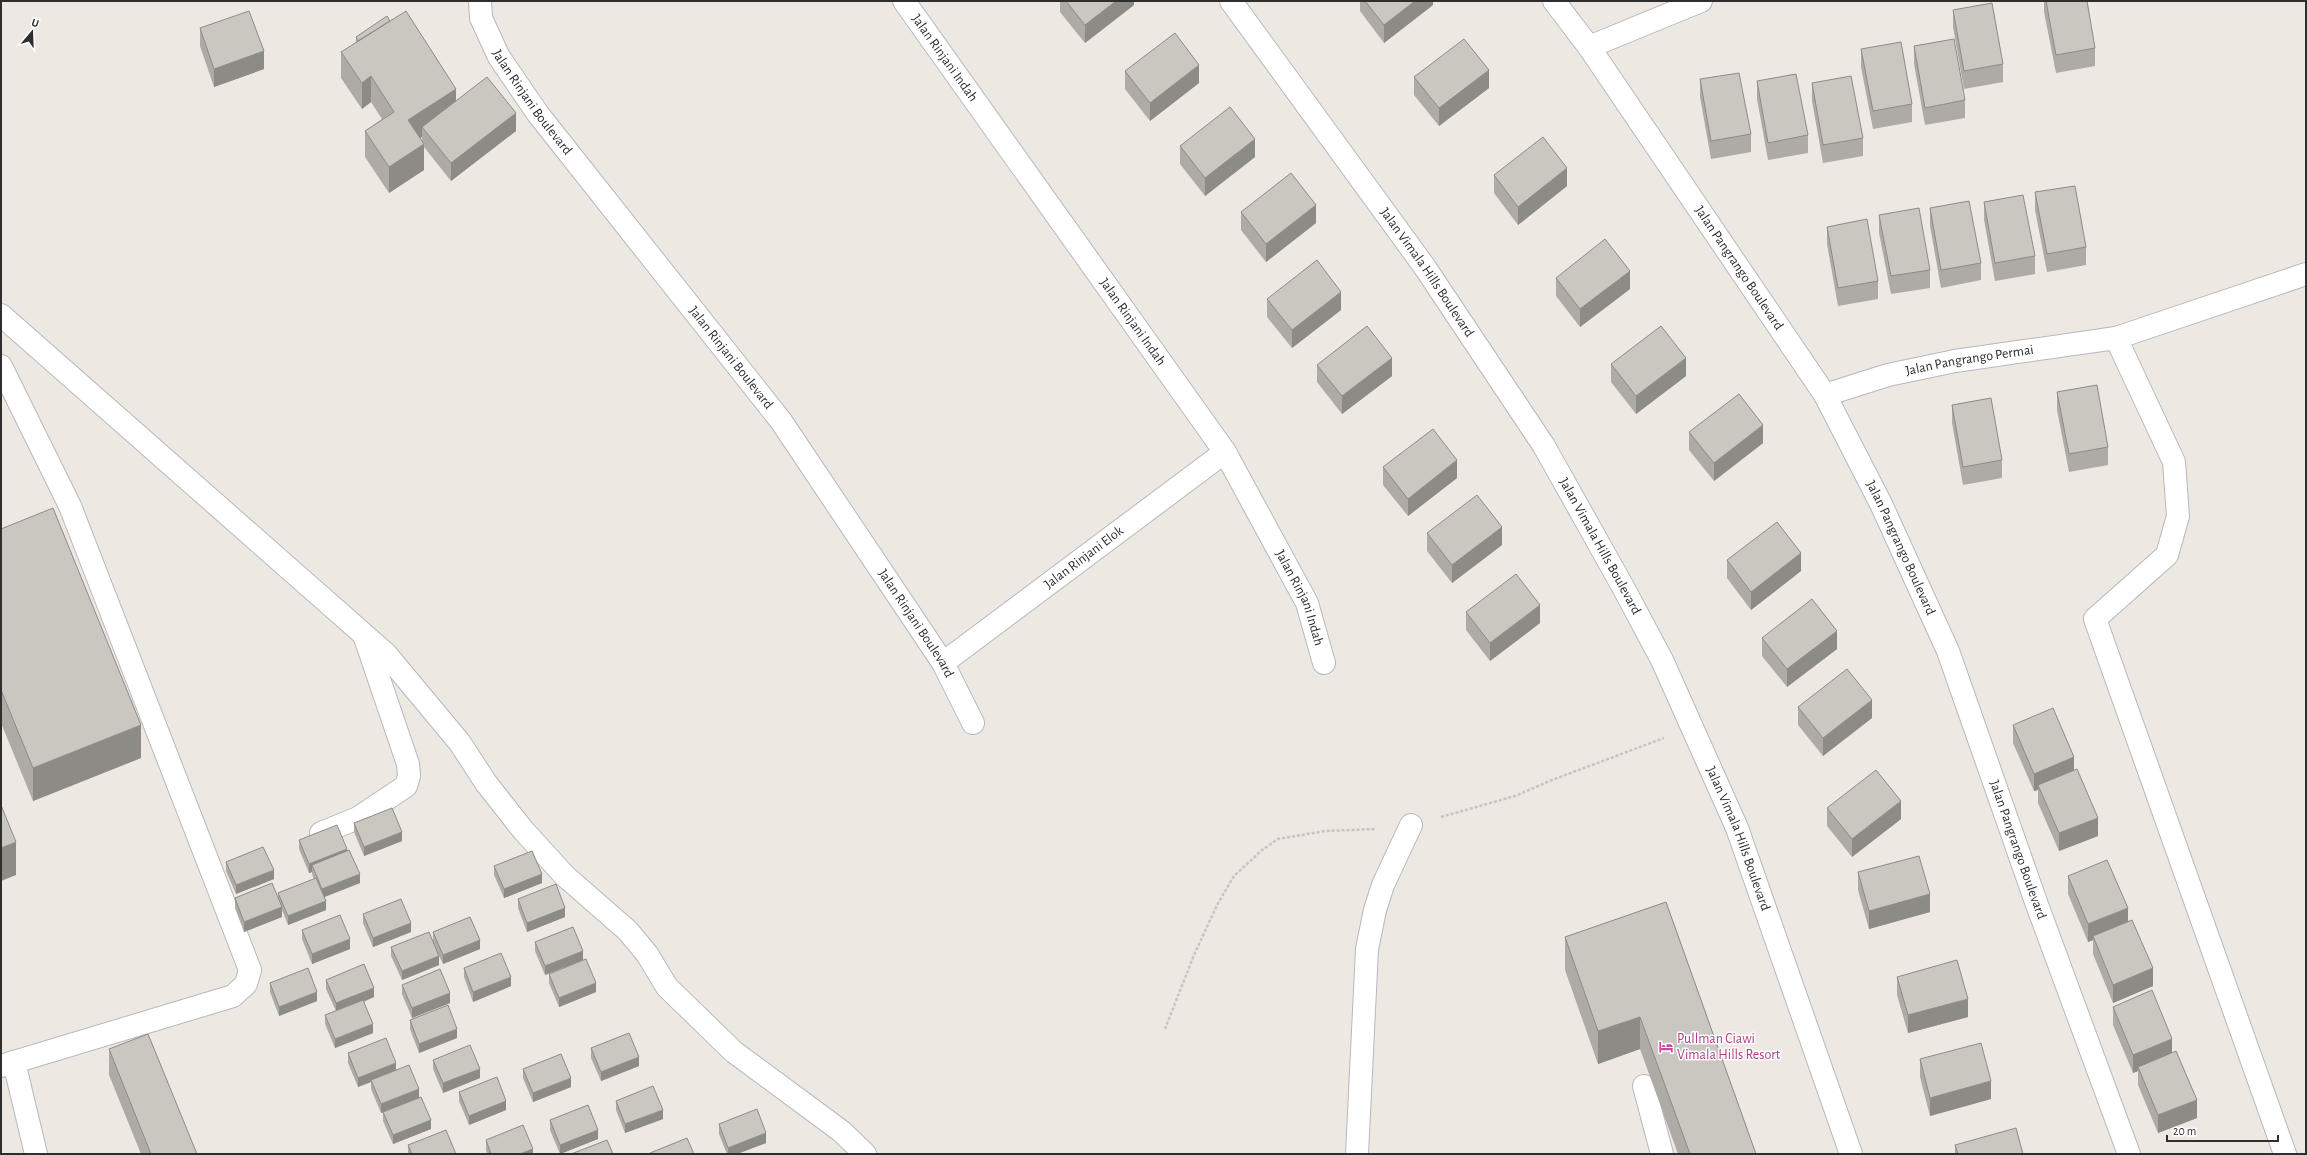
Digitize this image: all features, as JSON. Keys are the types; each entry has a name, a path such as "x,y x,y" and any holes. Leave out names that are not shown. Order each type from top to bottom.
{"street":[{"name":"Jalan Rinjani Boulevard","path":"480,1 481,18 487,34 499,57 538,114 781,421 943,663 973,723"},
{"name":"Jalan Rinjani Indah","path":"904,1 1225,452 1307,603 1324,664"},
{"name":"Jalan Vimala Hills Boulevard","path":"1231,1 1424,266 1544,446 1623,587 1662,660 1737,828 1851,1154"},
{"name":"Jalan Pangrango Boulevard","path":"1554,1 1589,47 1825,395 1881,504 1948,651 2036,902 2129,1154"},
{"path":"1589,47 1700,1"},
{"name":"Jalan Pangrango Permai","path":"1825,395 1888,375 1955,361 2116,338 2305,278"},
{"path":"1,315 363,632 386,654 460,743 486,783 523,830 565,876 628,931 647,954 667,987 734,1052 841,1131 865,1154"},
{"path":"2116,338 2174,462 2178,516 2166,555 2095,618 2285,1154"},
{"path":"1,366 70,506 250,970 249,976 240,992 233,996 8,1064 36,1154"},
{"name":"Jalan Rinjani Elok","path":"943,663 1225,452"},
{"path":"48,515 70,506"},
{"path":"322,833 358,818 406,786 409,776 408,764 363,632"},
{"path":"1358,1154 1367,949 1375,910 1383,885 1411,825"},
{"path":"1644,1086 1662,1154"}],"building":[{"path":"1066,1 1116,1 1085,25"},
{"path":"1365,1 1415,1 1384,25"},
{"path":"2046,1 2087,1 2095,48 2056,55"},
{"path":"1992,3 2003,64 1964,71 1953,10"},
{"path":"249,11 264,51 214,69 200,28"},
{"path":"406,11 456,89 408,120 424,144 389,167 365,131 394,112 371,76 362,83 341,52"},
{"path":"387,16 390,21 358,41 356,37"},
{"path":"1175,33 1199,65 1150,103 1125,71"},
{"path":"1464,39 1489,70 1439,108 1414,77"},
{"path":"1954,39 1965,100 1925,108 1914,46"},
{"path":"1901,42 1912,104 1873,111 1861,49"},
{"path":"1739,73 1751,134 1711,141 1700,79"},
{"path":"1796,74 1808,135 1768,143 1757,81"},
{"path":"1851,76 1863,138 1823,145 1812,83"},
{"path":"487,77 516,113 451,163 422,127"},
{"path":"1230,107 1255,139 1205,178 1180,146"},
{"path":"1543,137 1567,168 1518,207 1494,175"},
{"path":"1291,173 1316,205 1266,244 1241,212"},
{"path":"2075,186 2086,247 2047,254 2035,192"},
{"path":"2023,195 2035,256 1995,263 1984,202"},
{"path":"1969,201 1981,263 1941,270 1930,208"},
{"path":"1919,208 1930,270 1891,276 1879,215"},
{"path":"1867,219 1878,281 1838,288 1827,227"},
{"path":"1605,239 1630,271 1580,309 1556,278"},
{"path":"1317,260 1341,292 1292,330 1267,299"},
{"path":"1367,326 1392,358 1342,396 1317,365"},
{"path":"1661,326 1686,358 1636,396 1611,364"},
{"path":"2097,385 2108,447 2069,454 2057,392"},
{"path":"1739,394 1763,425 1714,463 1689,432"},
{"path":"1991,398 2002,460 1963,467 1952,405"},
{"path":"1433,429 1457,460 1408,499 1383,467"},
{"path":"1477,495 1502,527 1452,565 1427,533"},
{"path":"53,508 141,725 33,768 1,690 1,529"},
{"path":"1777,522 1801,553 1751,592 1727,560"},
{"path":"1516,574 1540,605 1490,643 1466,612"},
{"path":"1812,599 1837,631 1787,669 1762,638"},
{"path":"1847,669 1872,700 1823,738 1798,707"},
{"path":"2053,708 2074,757 2034,774 2013,725"},
{"path":"2077,769 2098,818 2059,833 2038,785"},
{"path":"1876,770 1901,801 1852,839 1827,808"},
{"path":"1,805 16,842 1,848"},
{"path":"392,808 402,832 364,847 354,823"},
{"path":"337,825 347,849 309,864 299,840"},
{"path":"263,847 274,870 236,885 226,862"},
{"path":"349,850 360,874 322,889 312,865"},
{"path":"532,851 542,874 504,889 494,866"},
{"path":"1919,856 1930,894 1869,911 1858,872"},
{"path":"2107,860 2128,908 2088,924 2068,876"},
{"path":"316,878 326,901 288,916 278,893"},
{"path":"272,883 282,907 244,922 235,898"},
{"path":"556,884 565,908 527,923 518,899"},
{"path":"401,899 411,923 373,938 363,914"},
{"path":"1666,902 1756,1154 1690,1154 1640,1017 1598,1031 1565,937"},
{"path":"340,915 350,939 312,954 302,930"},
{"path":"470,917 480,940 443,955 433,932"},
{"path":"2132,920 2153,968 2113,985 2093,936"},
{"path":"573,927 583,951 545,966 535,942"},
{"path":"429,932 439,956 402,971 391,947"},
{"path":"501,953 511,977 473,992 464,968"},
{"path":"586,959 596,983 559,998 549,974"},
{"path":"1957,960 1968,999 1908,1015 1897,977"},
{"path":"364,964 374,988 336,1003 326,980"},
{"path":"308,968 317,992 279,1007 270,983"},
{"path":"440,969 450,993 412,1008 402,985"},
{"path":"2152,990 2172,1039 2133,1055 2113,1007"},
{"path":"363,1000 373,1024 335,1039 325,1015"},
{"path":"448,1005 457,1029 419,1044 410,1020"},
{"path":"629,1033 639,1057 601,1072 591,1048"},
{"path":"148,1034 197,1154 151,1154 109,1049"},
{"path":"386,1038 396,1063 358,1078 348,1053"},
{"path":"1981,1043 1991,1081 1930,1098 1920,1059"},
{"path":"470,1045 480,1069 443,1083 433,1060"},
{"path":"2176,1051 2197,1100 2158,1115 2138,1067"},
{"path":"561,1054 571,1078 533,1093 523,1069"},
{"path":"409,1065 419,1089 381,1104 371,1080"},
{"path":"497,1077 506,1101 469,1116 459,1092"},
{"path":"653,1086 663,1110 625,1124 616,1101"},
{"path":"421,1097 431,1120 393,1135 383,1112"},
{"path":"588,1105 598,1130 560,1145 550,1120"},
{"path":"757,1109 766,1133 728,1148 719,1124"},
{"path":"523,1125 533,1149 520,1154 491,1154 486,1140"},
{"path":"2016,1128 2023,1154 1958,1154 1955,1145"},
{"path":"446,1130 456,1154 412,1154 408,1145"},
{"path":"687,1138 694,1154 650,1154 650,1153"},
{"path":"607,1140 613,1154 571,1154"}],"place":[{"name":"Pullman Ciawi Vimala Hills Resort","path":"1666,1047"}]}
